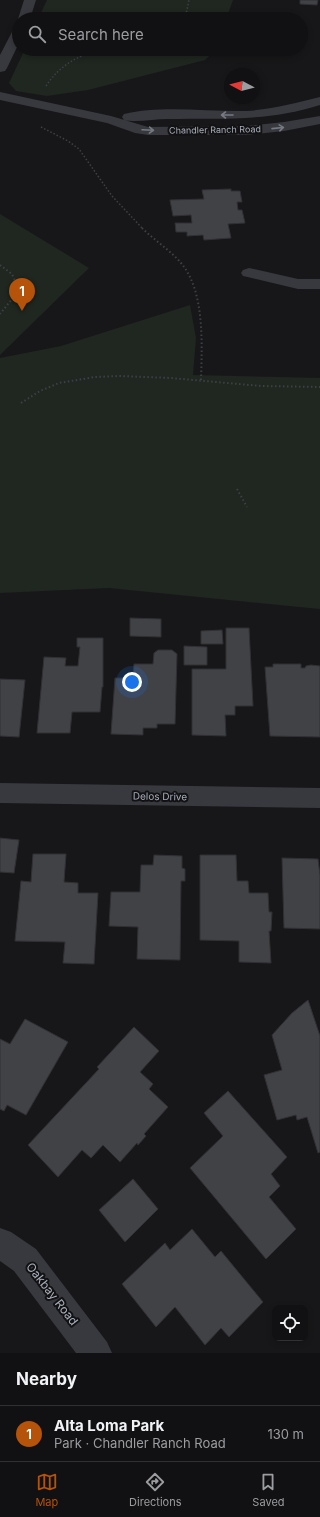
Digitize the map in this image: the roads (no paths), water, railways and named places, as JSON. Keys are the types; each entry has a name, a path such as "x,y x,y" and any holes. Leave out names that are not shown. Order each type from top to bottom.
{"street":[{"path":"26,12 30,0"},
{"path":"0,68 12,36"},
{"name":"Chandler Ranch Road","path":"0,96 111,120 141,130 188,132 248,131 293,126 320,120"},
{"name":"Chandler Ranch Road","path":"111,120 138,115 238,115 271,113 298,108 320,101"},
{"path":"249,273 298,284 320,284"},
{"name":"Delos Drive","path":"0,794 320,798"},
{"name":"Oakbay Road","path":"0,1243 25,1260 96,1353"}],"place":[{"name":"Alta Loma Park","path":"22,311"}]}
